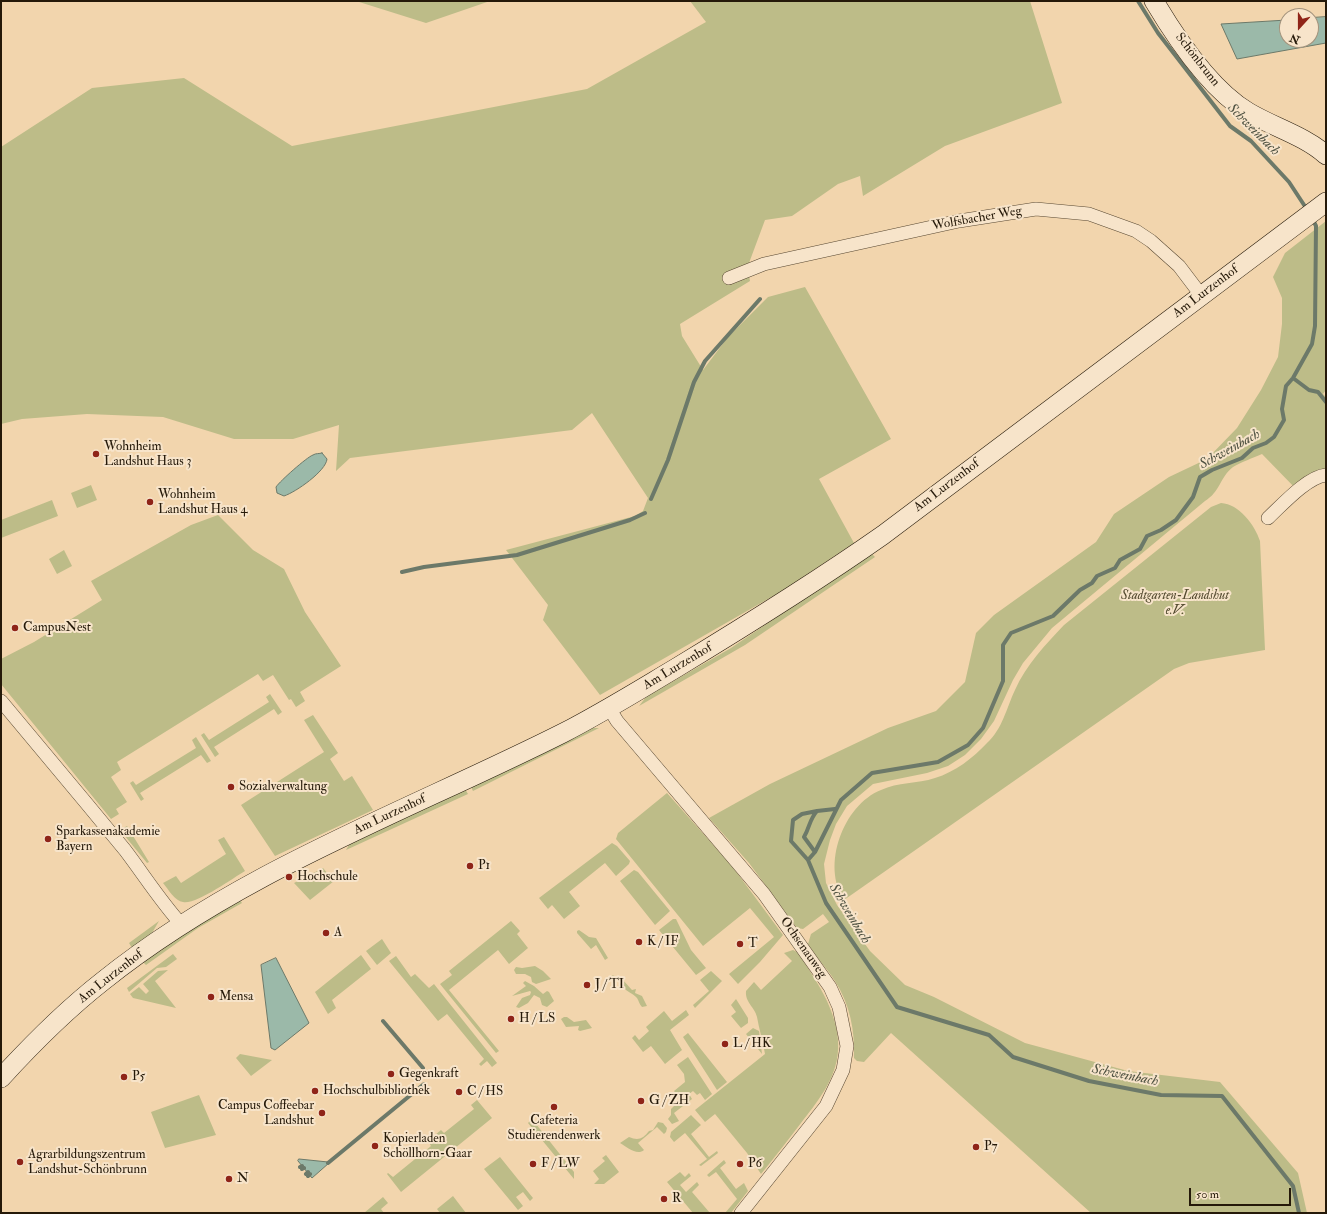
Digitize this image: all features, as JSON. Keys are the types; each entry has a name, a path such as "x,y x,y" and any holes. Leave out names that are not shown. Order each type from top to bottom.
{"street":[{"name":"Schönbrunn","path":"1154,1 1190,53 1222,92 1248,112 1291,134 1326,155"},
{"name":"Schönbrunn","path":"1291,134 1326,138"},
{"name":"Am Lurzenhof","path":"1,1078 51,1026 102,981 182,925 316,850 464,782 565,732 609,708 819,580 883,535 1321,206"},
{"name":"Wolfsbacher Weg","path":"729,278 764,264 959,221 1036,209 1089,214 1136,231 1151,241 1179,266 1201,295"},
{"path":"1268,518 1309,482 1320,476 1326,475"},
{"path":"1,700 130,857 168,909 182,925"},
{"name":"Ochsenauweg","path":"609,708 617,721 764,894 823,975 839,1007 847,1046 843,1070 826,1106 741,1213"}],"green space":[{"path":"356,1 490,1 426,23"},
{"path":"690,1 1030,1 1062,103 945,146 863,196 860,176 838,184 792,216 765,220 747,265 750,281 680,324 682,336 703,370 728,337 768,297 805,287 891,439 819,479 854,543 782,591 600,695 543,620 548,605 506,550 635,516 643,511 648,498 592,413 572,430 350,458 336,471 339,425 293,439 234,439 163,417 87,414 22,419 1,424 1,147 92,88 184,78 292,146 587,89 706,22"},
{"path":"1326,221 1326,390 1323,394 1326,397 1326,475 1298,491 1262,454 1233,467 1225,475 1217,489 1210,497 1052,628 1023,663 1013,680 994,721 981,739 965,755 948,766 927,773 873,784 847,806 836,824 824,864 826,883 837,905 870,951 905,985 934,997 1025,1043 1128,1071 1220,1082 1298,1173 1307,1213 1091,1213 891,1033 864,1062 857,1061 854,1058 854,1038 848,1009 844,999 835,981 808,944 811,934 829,922 823,914 803,929 797,928 749,863 709,818 770,784 888,728 936,711 965,682 976,633 994,615 1096,542 1114,514 1169,477 1207,459 1237,428 1261,390 1278,357 1282,324 1282,298 1273,277 1285,253"},
{"path":"91,485 97,500 77,508 71,493"},
{"path":"52,500 58,516 1,538 1,520"},
{"name":"Stadtgarten-Landshut e.V.","path":"1221,503 1228,504 1240,511 1254,528 1260,541 1265,650 1189,663 1174,669 844,900 837,886 835,871 836,854 840,838 847,822 856,809 868,798 887,787 935,778 957,768 976,754 997,731 1015,690 1031,663 1043,647 1064,625 1211,507"},
{"path":"218,515 253,550 284,569 305,612 341,666 300,692 305,701 296,707 291,699 289,700 273,675 263,681 258,674 117,762 121,770 111,777 127,802 116,809 119,814 111,819 1,684 1,659 34,642 102,600 91,581 191,525"},
{"path":"64,550 72,566 57,574 49,559"},
{"path":"871,553 875,557 745,645 639,706 646,697 731,648"},
{"path":"270,694 282,712 278,715 274,709 214,747 219,754 215,757 201,735 204,733 209,740 269,702 266,697"},
{"path":"313,715 338,753 330,759 344,781 352,776 373,810 275,856 241,805 324,752 304,720"},
{"path":"593,728 599,728 473,791 471,787"},
{"path":"196,737 211,761 207,763 201,755 140,793 144,799 141,801 130,783 133,781 136,785 196,748 192,740"},
{"path":"465,789 468,794 346,850 350,843"},
{"path":"667,793 732,866 783,935 760,962 738,984 729,974 774,937 750,908 703,946 616,839 618,833"},
{"path":"127,826 149,862 147,863 120,830"},
{"path":"224,837 245,871 205,895 189,902 183,902 177,899 163,883 176,876 181,883 226,854 218,840"},
{"path":"612,843 617,846 630,861 629,864 616,876 605,863 569,892 580,906 564,919 552,905 548,909 539,898"},
{"path":"323,868 334,881 310,900 294,883"},
{"path":"634,870 638,872 670,911 655,925 620,881"},
{"path":"240,900 242,903 198,928 146,965 143,962 180,936"},
{"path":"673,919 676,919 691,950 706,968 696,975 659,930"},
{"path":"159,921 152,933 132,948 129,943"},
{"path":"511,921 520,931 517,934 528,948 509,964 498,950 449,990 499,1051 496,1053 440,984 452,975 449,971"},
{"path":"579,930 589,937 596,938 608,958 605,960 596,945 591,949 577,933"},
{"path":"382,939 391,953 377,965 366,951"},
{"path":"793,950 799,953 827,1001 838,1037 838,1052 830,1080 822,1094 813,1108 761,1174 747,1153 715,1114 705,1122 695,1110 765,1054 757,1017 747,999 746,991 754,982 761,990 792,961 784,953"},
{"path":"173,954 177,959 166,967 157,968 129,992 127,988"},
{"path":"361,955 371,969 332,1000 336,1008 328,1014 315,992"},
{"path":"396,956 411,977 415,974 429,988 434,984 497,1063 492,1067 487,1061 481,1066 479,1064 484,1059 447,1014 438,1021 389,961"},
{"path":"535,966 551,979 536,984 532,982 531,977 525,974 516,974 514,970 516,967 522,968"},
{"path":"168,970 155,981 176,1008 133,998 130,994 139,987 146,994 149,991 143,984 158,971"},
{"path":"711,971 722,981 695,1008 693,1005 709,991 700,980"},
{"path":"612,975 622,979 632,990 636,989 635,993 642,996 647,1006 642,1007 637,998 625,989 621,981 615,980"},
{"path":"525,981 534,986 543,994 547,991 549,992 554,1001 547,1007 542,1005 540,998 534,995 528,1003 519,1008 516,1007 522,998 530,995 530,991 512,996 526,986 523,983"},
{"path":"736,999 748,1018 748,1023 741,1028 731,1016 736,1012 731,1005"},
{"path":"686,1010 689,1015 670,1030 682,1050 665,1064 651,1046 643,1052 632,1038 635,1035 639,1040 649,1031 646,1027 664,1011 672,1021"},
{"path":"567,1017 574,1022 586,1020 592,1028 580,1031 578,1030 579,1026 566,1027 561,1019"},
{"path":"753,1028 759,1031 762,1054 746,1034"},
{"path":"688,1033 727,1082 717,1090 683,1037"},
{"path":"240,1054 272,1060 251,1076 236,1058"},
{"path":"688,1057 712,1094 705,1100 700,1093 697,1095 693,1091 689,1094 692,1099 674,1113 679,1121 672,1124 668,1119 671,1115 671,1109 674,1106 683,1103 674,1091 685,1082 684,1074 677,1065"},
{"path":"199,1095 216,1135 165,1148 151,1112"},
{"path":"477,1100 492,1118 401,1192 387,1174 388,1173 393,1177 431,1146 428,1141 441,1130 444,1133 474,1109 471,1105"},
{"path":"691,1115 701,1125 691,1134 709,1157 717,1151 718,1153 701,1166 699,1165 707,1159 685,1133 674,1142 670,1137 671,1132"},
{"path":"532,1119 574,1172 574,1179 528,1123"},
{"path":"658,1122 663,1123 667,1128 666,1132 664,1134 657,1127 638,1143 644,1150 641,1152 632,1150 620,1143 629,1137 638,1139 645,1136 649,1131 653,1130"},
{"path":"606,1155 619,1172 604,1184 594,1184 599,1179 593,1171 605,1161 602,1158"},
{"path":"500,1157 533,1198 530,1201 523,1192 516,1197 523,1206 518,1210 484,1169"},
{"path":"724,1160 726,1163 720,1168 736,1189 744,1183 748,1191 731,1213 725,1213 737,1199 716,1172 709,1177 707,1175"},
{"path":"680,1172 685,1177 689,1173 691,1176 680,1185 686,1192 697,1182 699,1185 692,1192 710,1213 693,1213 667,1182"},
{"path":"453,1196 466,1213 440,1213 437,1209"},
{"path":"383,1197 388,1203 381,1209 384,1213 364,1213"}],"shaded area":[{"path":"1319,17 1326,17 1326,43 1319,44"},
{"path":"1279,20 1279,48 1298,48 1237,59 1221,24"},
{"path":"322,453 327,459 322,469 316,475 303,486 289,494 284,496 277,493 276,487 294,470 310,457 315,454"},
{"path":"276,958 309,1023 275,1050 271,1048 261,965"},
{"path":"299,1159 329,1163 312,1178 298,1161"}],"waterway":[{"name":"Schweinbach","path":"1138,1 1158,33 1230,126 1251,141 1289,182 1308,211"},
{"name":"Schweinbach","path":"1299,1213 1293,1186 1222,1096 1161,1095 1089,1081 1013,1057 989,1035 897,1007 826,903 808,860 815,852 841,800 872,773 938,762 968,745 983,728 1003,681 1003,645 1011,633 1053,616 1080,590 1092,583 1097,576 1115,568 1120,560 1140,549 1147,536 1161,530 1176,520 1193,497 1200,477 1212,470 1242,458 1253,448 1266,443 1274,437 1284,420 1282,409 1286,386 1293,378 1312,344 1315,326 1316,226 1312,218"},
{"path":"651,499 668,460 694,382 705,361 760,299"},
{"name":"Schweinbach","path":"1293,378 1309,390 1318,392 1326,402"},
{"path":"402,572 424,567 517,555 630,520 645,513"},
{"path":"815,852 804,837 814,814 817,811 835,809"},
{"path":"808,860 791,841 793,820 802,814 817,811"},
{"path":"383,1021 423,1068"},
{"path":"328,1163 424,1084"}],"place":[{"name":"Wohnheim Landshut Haus 3","path":"96,454"},
{"name":"Wohnheim Landshut Haus 4","path":"150,502"},
{"name":"CampusNest","path":"15,628"},
{"name":"Sozialverwaltung","path":"231,787"},
{"name":"Sparkassenakademie Bayern","path":"48,839"},
{"name":"P1","path":"470,866"},
{"name":"Hochschule","path":"289,877"},
{"name":"A","path":"326,933"},
{"name":"K / IF","path":"639,942"},
{"name":"T","path":"740,944"},
{"name":"J / TI","path":"587,985"},
{"name":"Mensa","path":"211,997"},
{"name":"H / LS","path":"511,1019"},
{"name":"L / HK","path":"725,1044"},
{"name":"Gegenkraft","path":"391,1074"},
{"name":"P5","path":"124,1077"},
{"name":"Hochschulbibliothek","path":"315,1091"},
{"name":"C / HS","path":"459,1092"},
{"name":"G / ZH","path":"641,1101"},
{"name":"Cafeteria Studierendenwerk","path":"554,1107"},
{"name":"Campus Coffeebar Landshut","path":"322,1113"},
{"name":"Kopierladen Schöllhorn-Gaar","path":"375,1146"},
{"name":"P7","path":"976,1147"},
{"name":"Agrarbildungszentrum Landshut-Schönbrunn","path":"20,1162"},
{"name":"F / LW","path":"533,1164"},
{"name":"P6","path":"740,1164"},
{"name":"N","path":"229,1179"},
{"name":"R","path":"664,1199"}]}
